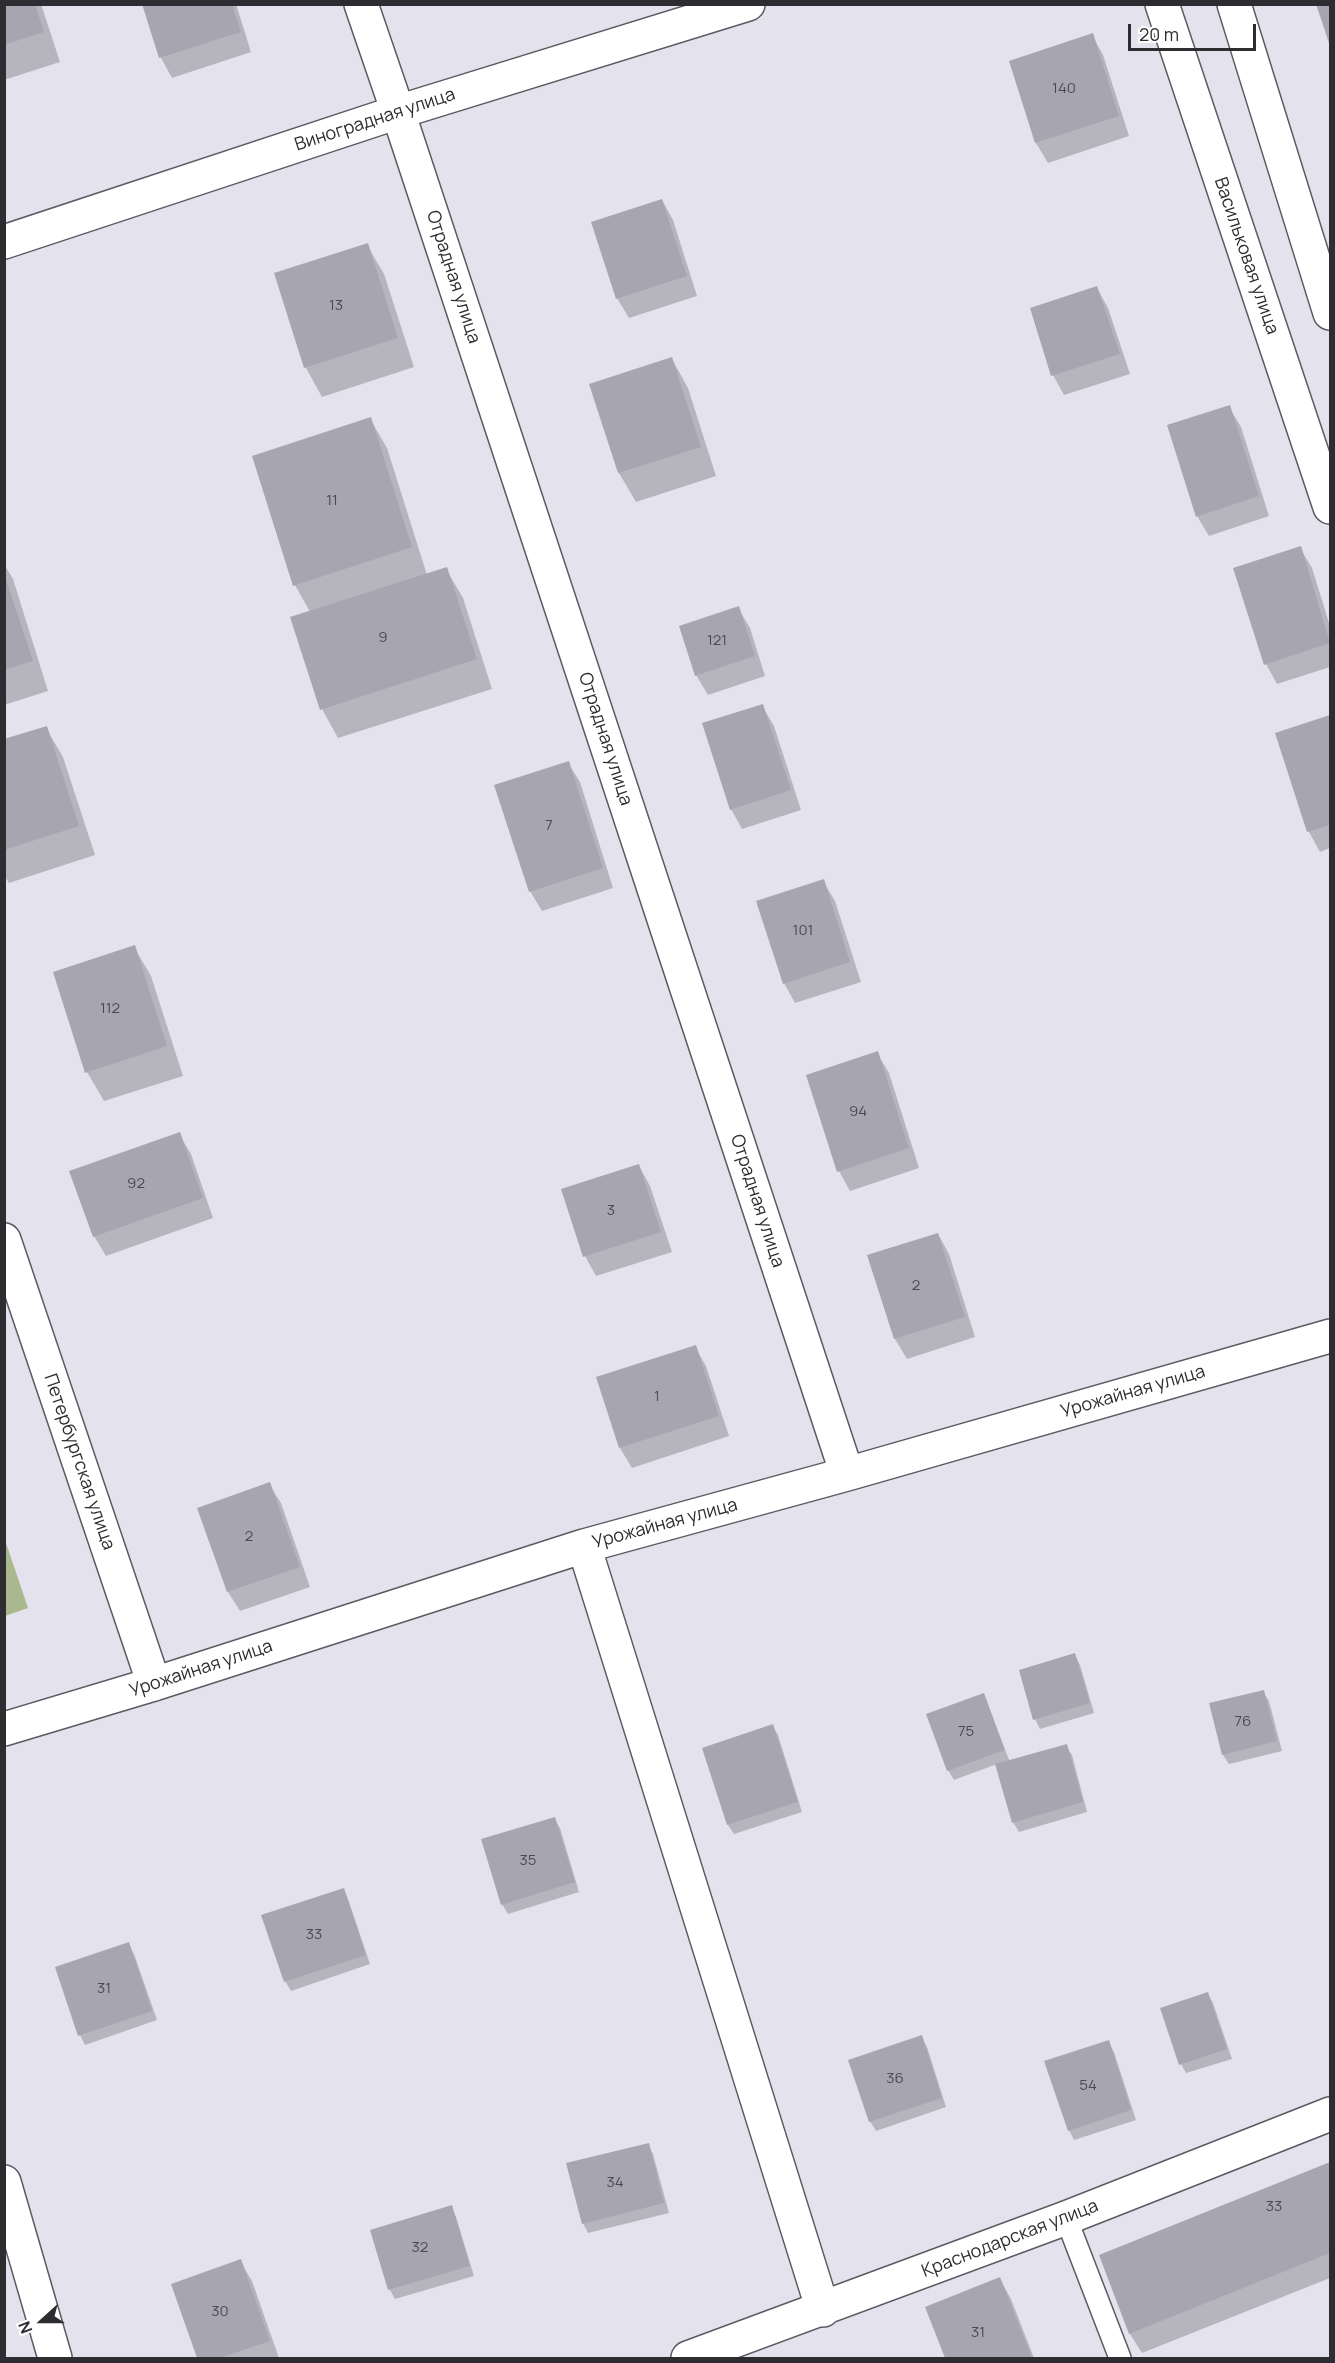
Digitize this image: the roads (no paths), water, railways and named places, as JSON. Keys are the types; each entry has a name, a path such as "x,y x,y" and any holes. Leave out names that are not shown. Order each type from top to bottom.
{"street":[{"name":"Отрадная улица","path":"361,4 847,1474"},
{"name":"Виноградная улица","path":"4,242 398,112 748,4"},
{"name":"Васильковая улица","path":"1162,4 1330,507"},
{"path":"1234,4 1330,313"},
{"name":"Петербургская улица","path":"4,1240 153,1684"},
{"name":"Урожайная улица","path":"4,1729 153,1684 584,1546 847,1474 1330,1336"},
{"path":"584,1546 823,2310"},
{"name":"Краснодарская улица","path":"688,2358 823,2310 1066,2218 1330,2114"},
{"path":"4,2182 55,2358"}],"lane":[{"path":"1066,2218 1120,2358"}]}
